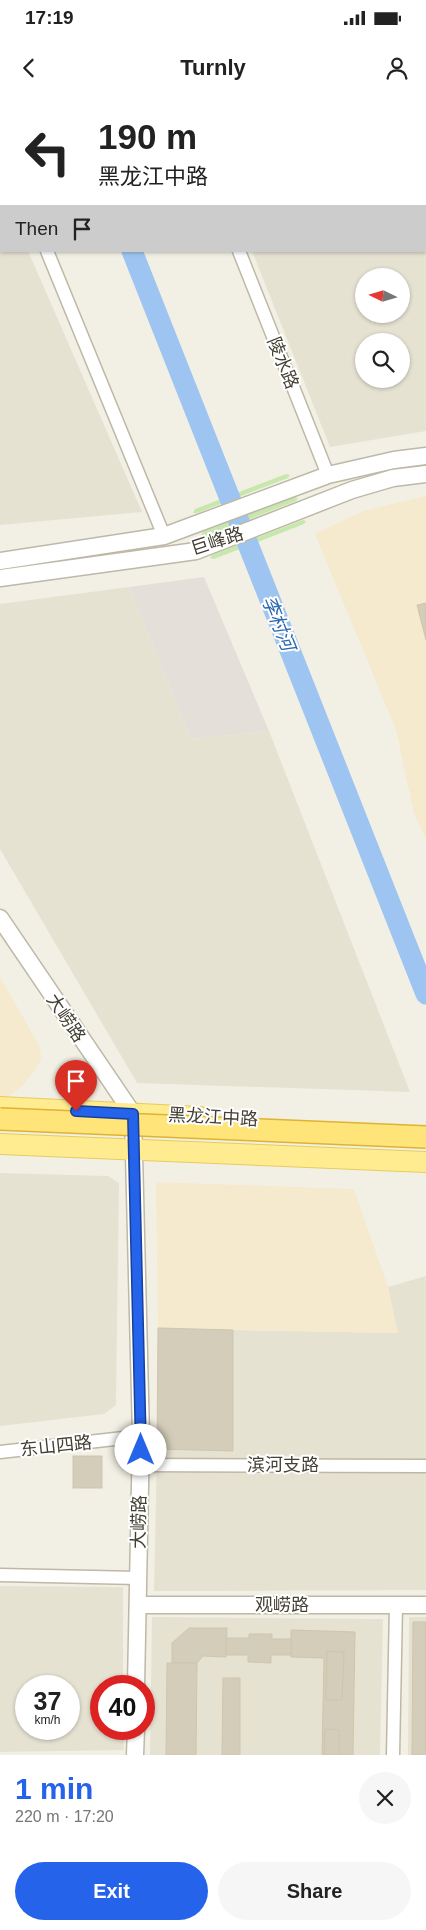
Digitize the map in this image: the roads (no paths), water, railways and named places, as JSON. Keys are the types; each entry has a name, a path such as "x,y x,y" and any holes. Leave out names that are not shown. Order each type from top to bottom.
{"highway":[{"name":"黑龙江中路","path":"0,1119 426,1137"},
{"name":"黑龙江中路","path":"0,1133 426,1151"}],"main road":[{"name":"黑龙江中路","path":"0,1107 426,1127"},
{"name":"黑龙江中路","path":"0,1144 426,1162"}],"street":[{"path":"48,252 164,536"},
{"name":"陵水路","path":"239,252 328,475"},
{"name":"巨峰路","path":"0,561 164,536 328,475 394,460 426,456"},
{"name":"巨峰路","path":"0,578 196,551 352,490 393,478 426,474"},
{"name":"大崂路","path":"0,918 133,1114 141,1436 136,1675"},
{"name":"东山四路","path":"0,1452 141,1436"},
{"name":"滨河支路","path":"141,1465 426,1466"},
{"path":"0,1575 138,1578"},
{"name":"观崂路","path":"138,1605 426,1605"},
{"path":"393,1755 396,1605"},
{"path":"135,1755 136,1740"}],"waterway":[{"name":"李村河","path":"132,252 426,994"}]}
